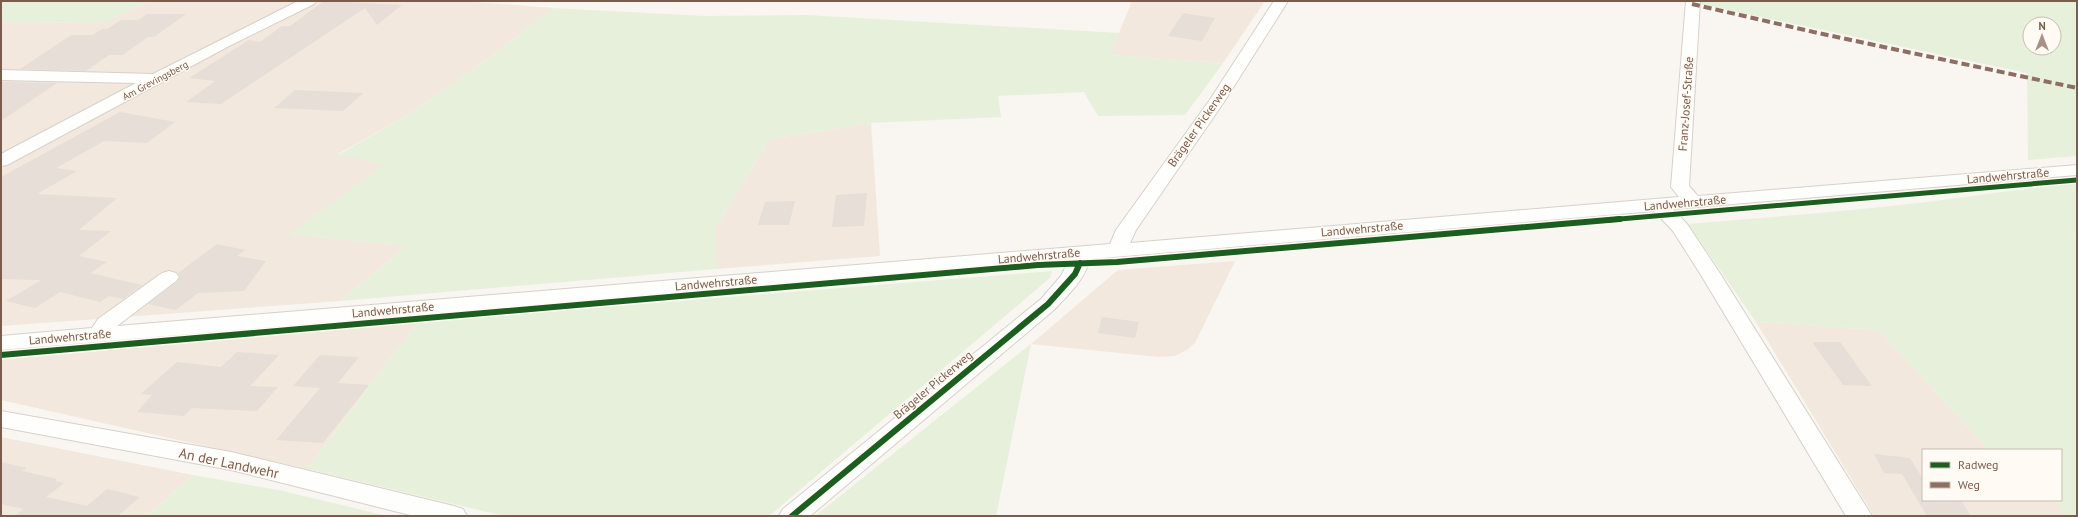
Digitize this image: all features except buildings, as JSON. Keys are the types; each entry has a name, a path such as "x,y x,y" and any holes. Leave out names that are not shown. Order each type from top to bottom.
{"street":[{"name":"Am Grevingsberg","path":"1,161 226,42 309,1"},
{"name":"Brägeler Pickerweg","path":"1118,249 1126,230 1216,102 1280,1"},
{"name":"Franz-Josef-Straße","path":"1692,1 1680,187 1693,202"},
{"path":"1,75 158,79"},
{"name":"Landwehrstraße","path":"1,343 2077,170"},
{"path":"1660,205 1680,228 1711,275 1859,516"},
{"name":"Brägeler Pickerweg","path":"792,516 1048,304 1075,274 1080,263 1081,253"},
{"path":"98,335 106,324 169,278"},
{"name":"An der Landwehr","path":"1,418 231,461 454,516"}],"shaded area":[{"path":"150,1 460,1 553,8 490,57 409,114 338,154 386,164 290,234 406,246 340,301 1,326 1,22 104,23"},
{"path":"1132,1 1265,1 1223,63 1110,55"},
{"path":"871,123 880,256 716,269 716,227 770,139"},
{"path":"1235,261 1195,343 1188,349 1175,356 1159,357 1031,344 1118,270"},
{"path":"418,322 307,469 1,400 1,360"},
{"path":"1756,322 1879,330 1988,449 1922,449 1922,501 2052,501 2056,503 2067,516 1874,516"},
{"path":"1,437 193,475 146,516 1,516"}],"green space":[{"path":"1,1 150,1 104,23 1,22"},
{"path":"1685,1 2077,1 2077,156 2028,160 2027,73"},
{"path":"553,8 704,16 806,15 1119,33 1111,55 1223,63 1185,115 1098,116 1084,92 998,96 1001,117 871,123 770,139 716,227 716,269 340,301 406,246 289,234 385,164 338,155 409,114 490,57"},
{"path":"2077,184 2077,237 2074,238 2077,239 2077,516 2067,516 2056,503 2052,501 2062,501 2062,449 1988,449 1879,330 1756,322 1688,224 1922,203 2032,188"},
{"path":"1052,271 1050,278 769,516 504,516 307,469 418,322"},
{"path":"1031,344 996,516 815,516"},
{"path":"193,475 283,491 387,516 146,516"}],"marked path":[{"path":"1692,4 1818,33 2077,88"}],"cycle path":[{"path":"1,355 1038,265 1117,262 2077,180"},
{"path":"792,516 1048,304 1075,274 1080,263"}]}
